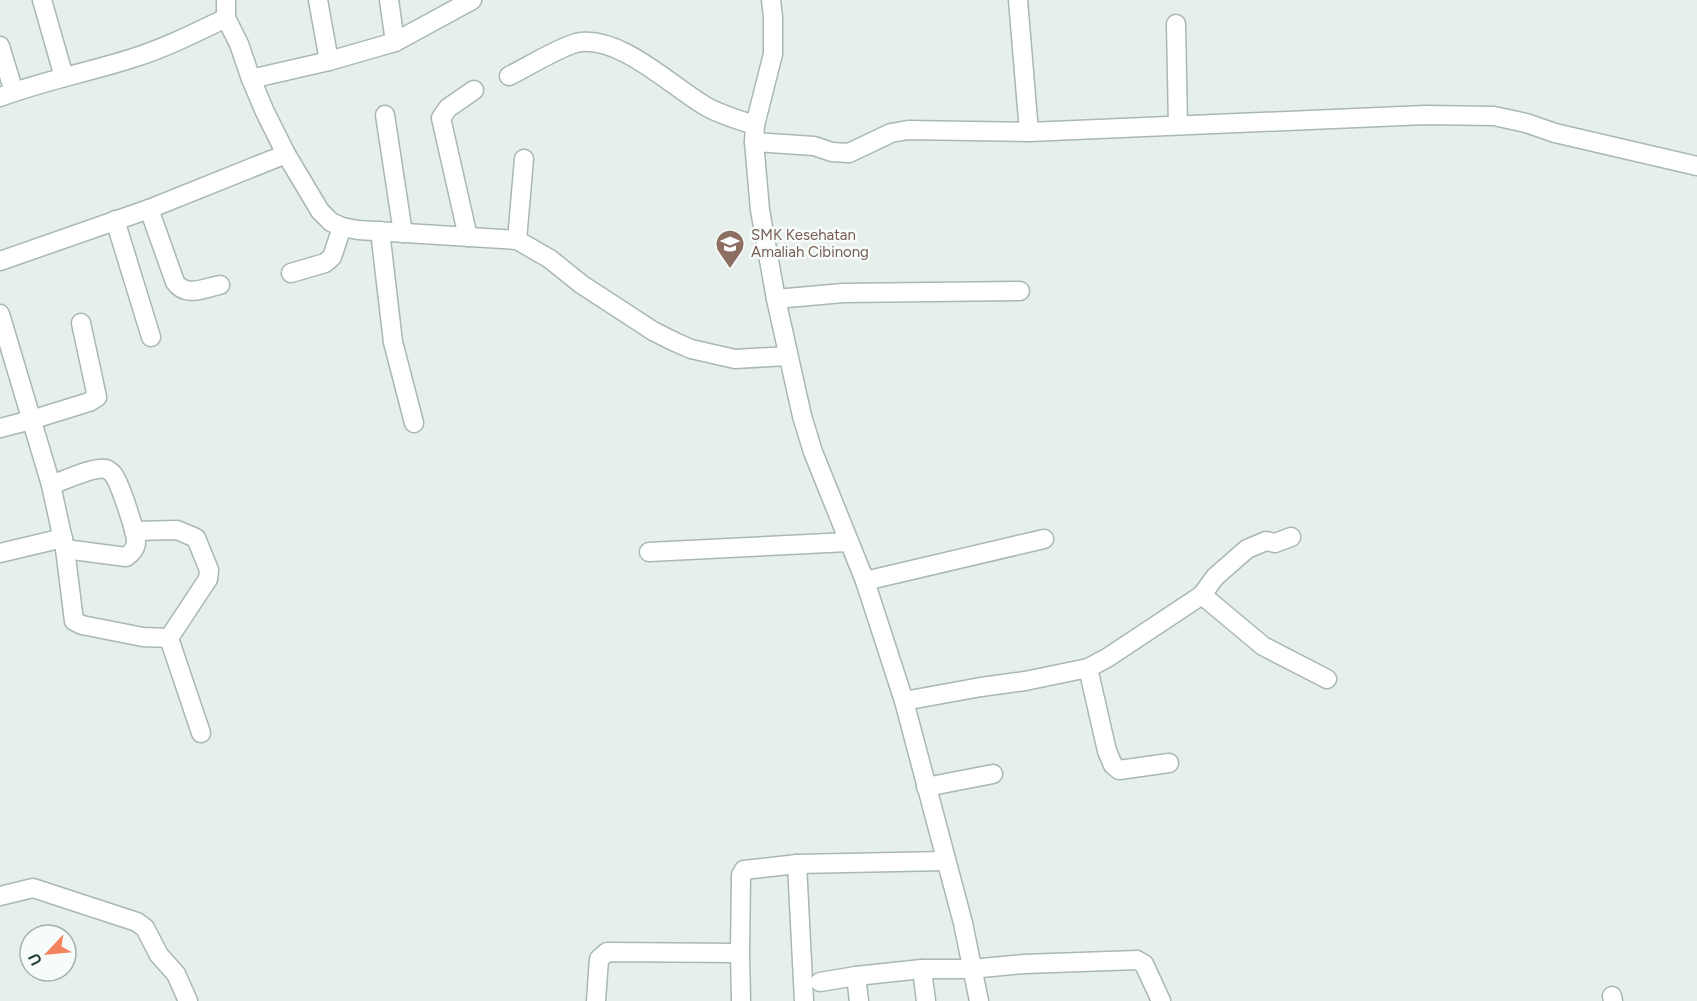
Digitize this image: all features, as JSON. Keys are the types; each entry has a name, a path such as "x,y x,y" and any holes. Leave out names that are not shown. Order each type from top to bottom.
{"street":[{"path":"42,0 64,77"},
{"path":"318,0 329,62"},
{"path":"389,0 395,42"},
{"path":"251,80 329,62 395,42 472,0"},
{"path":"771,0 773,54 754,133 760,210 776,299 802,416 813,452 865,581 904,701 963,923 979,1001"},
{"path":"1018,0 1029,132"},
{"path":"0,46 7,95 162,48 226,9 251,80 286,154 320,211 331,222 342,227 380,231 517,240 550,259 580,284 637,321 691,349 735,359 788,356"},
{"path":"1176,24 1178,125"},
{"path":"509,76 576,43 603,44 638,61 707,106 754,133 832,152 849,153 891,133 908,130 1029,132 1425,115 1494,116 1526,123 1555,133 1697,166"},
{"path":"468,237 441,118 448,108 474,90"},
{"path":"385,115 403,233"},
{"path":"0,261 149,209 286,154"},
{"path":"517,240 524,159"},
{"path":"149,209 175,282 180,289 186,292 220,285"},
{"path":"115,220 151,337"},
{"path":"291,273 325,263 332,257 342,227"},
{"path":"380,231 393,342 414,423"},
{"path":"0,270 54,255"},
{"path":"776,299 843,293 1020,291"},
{"path":"0,314 51,485 64,544 74,621 82,625 143,637 169,638"},
{"path":"0,428 89,402 97,397 81,322"},
{"path":"0,553 64,544 126,557 134,550 136,543 134,531 113,473 108,470 92,471 51,485"},
{"path":"134,531 177,530 196,538 209,570 208,579 169,638"},
{"path":"904,701 1089,668 1202,595 1215,577 1247,549 1266,541 1275,543 1291,537"},
{"path":"865,581 1044,539"},
{"path":"649,552 848,542"},
{"path":"1202,595 1263,646 1327,680"},
{"path":"169,638 201,733"},
{"path":"1089,668 1107,752 1113,765 1119,770 1169,763"},
{"path":"926,787 993,774"},
{"path":"741,1001 741,873 746,870 797,864 945,861"},
{"path":"797,864 804,1001"},
{"path":"0,896 33,888 137,922 145,928 159,955 176,974 188,1001"},
{"path":"596,1001 599,959 607,952 740,953"},
{"path":"820,982 922,969 1140,961 1144,964 1161,1001"},
{"path":"922,969 926,1001"},
{"path":"856,976 859,1001"}],"place":[{"name":"SMK Kesehatan Amaliah Cibinong","path":"730,270"}]}
